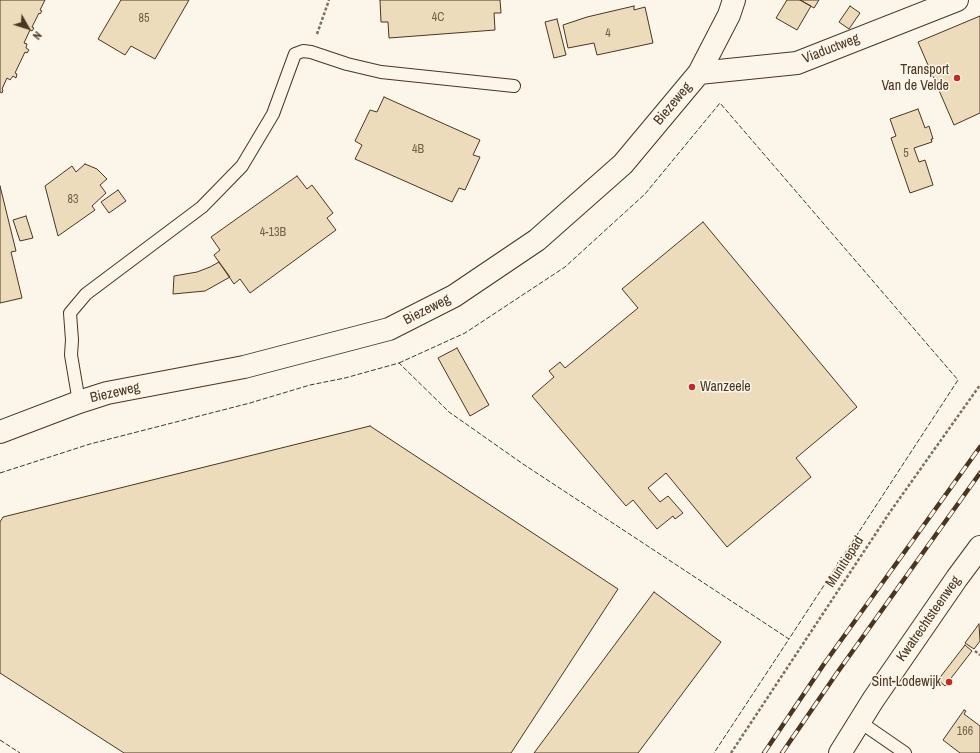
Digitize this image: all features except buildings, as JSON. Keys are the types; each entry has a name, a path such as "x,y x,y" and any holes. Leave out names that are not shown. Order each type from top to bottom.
{"street":[{"name":"Biezeweg","path":"0,432 79,402 106,394 244,367 389,329 454,296 537,240 623,164 699,73 729,15 734,0"},
{"name":"Viaductweg","path":"699,73 797,63 957,0"},
{"name":"Kwatrechtsteenweg","path":"840,753 953,584 980,547"}],"lane":[{"path":"79,402 71,355 72,340 70,313 86,294 202,207 242,166 273,114 294,54 303,51 311,52 347,64 381,72 514,86"},
{"path":"860,722 905,753"}],"path":[{"path":"311,52 329,0"},
{"name":"Munitiepad","path":"732,753 890,512 980,385"},
{"path":"976,651 980,655"}],"railway":[{"path":"764,753 824,664 980,447"},
{"path":"782,753 837,673 980,473"}],"fence":[{"path":"399,363 465,333 565,267 645,194 720,103 958,380 789,639"},
{"path":"0,473 90,444 250,403 310,385 345,378 399,363 449,412 523,464 789,639 714,753"},
{"path":"0,740 20,753"}],"place":[{"name":"Transport Van de Velde","path":"957,78"},
{"name":"Wanzeele","path":"692,387"},
{"name":"Sint-Lodewijk","path":"949,682"}]}
